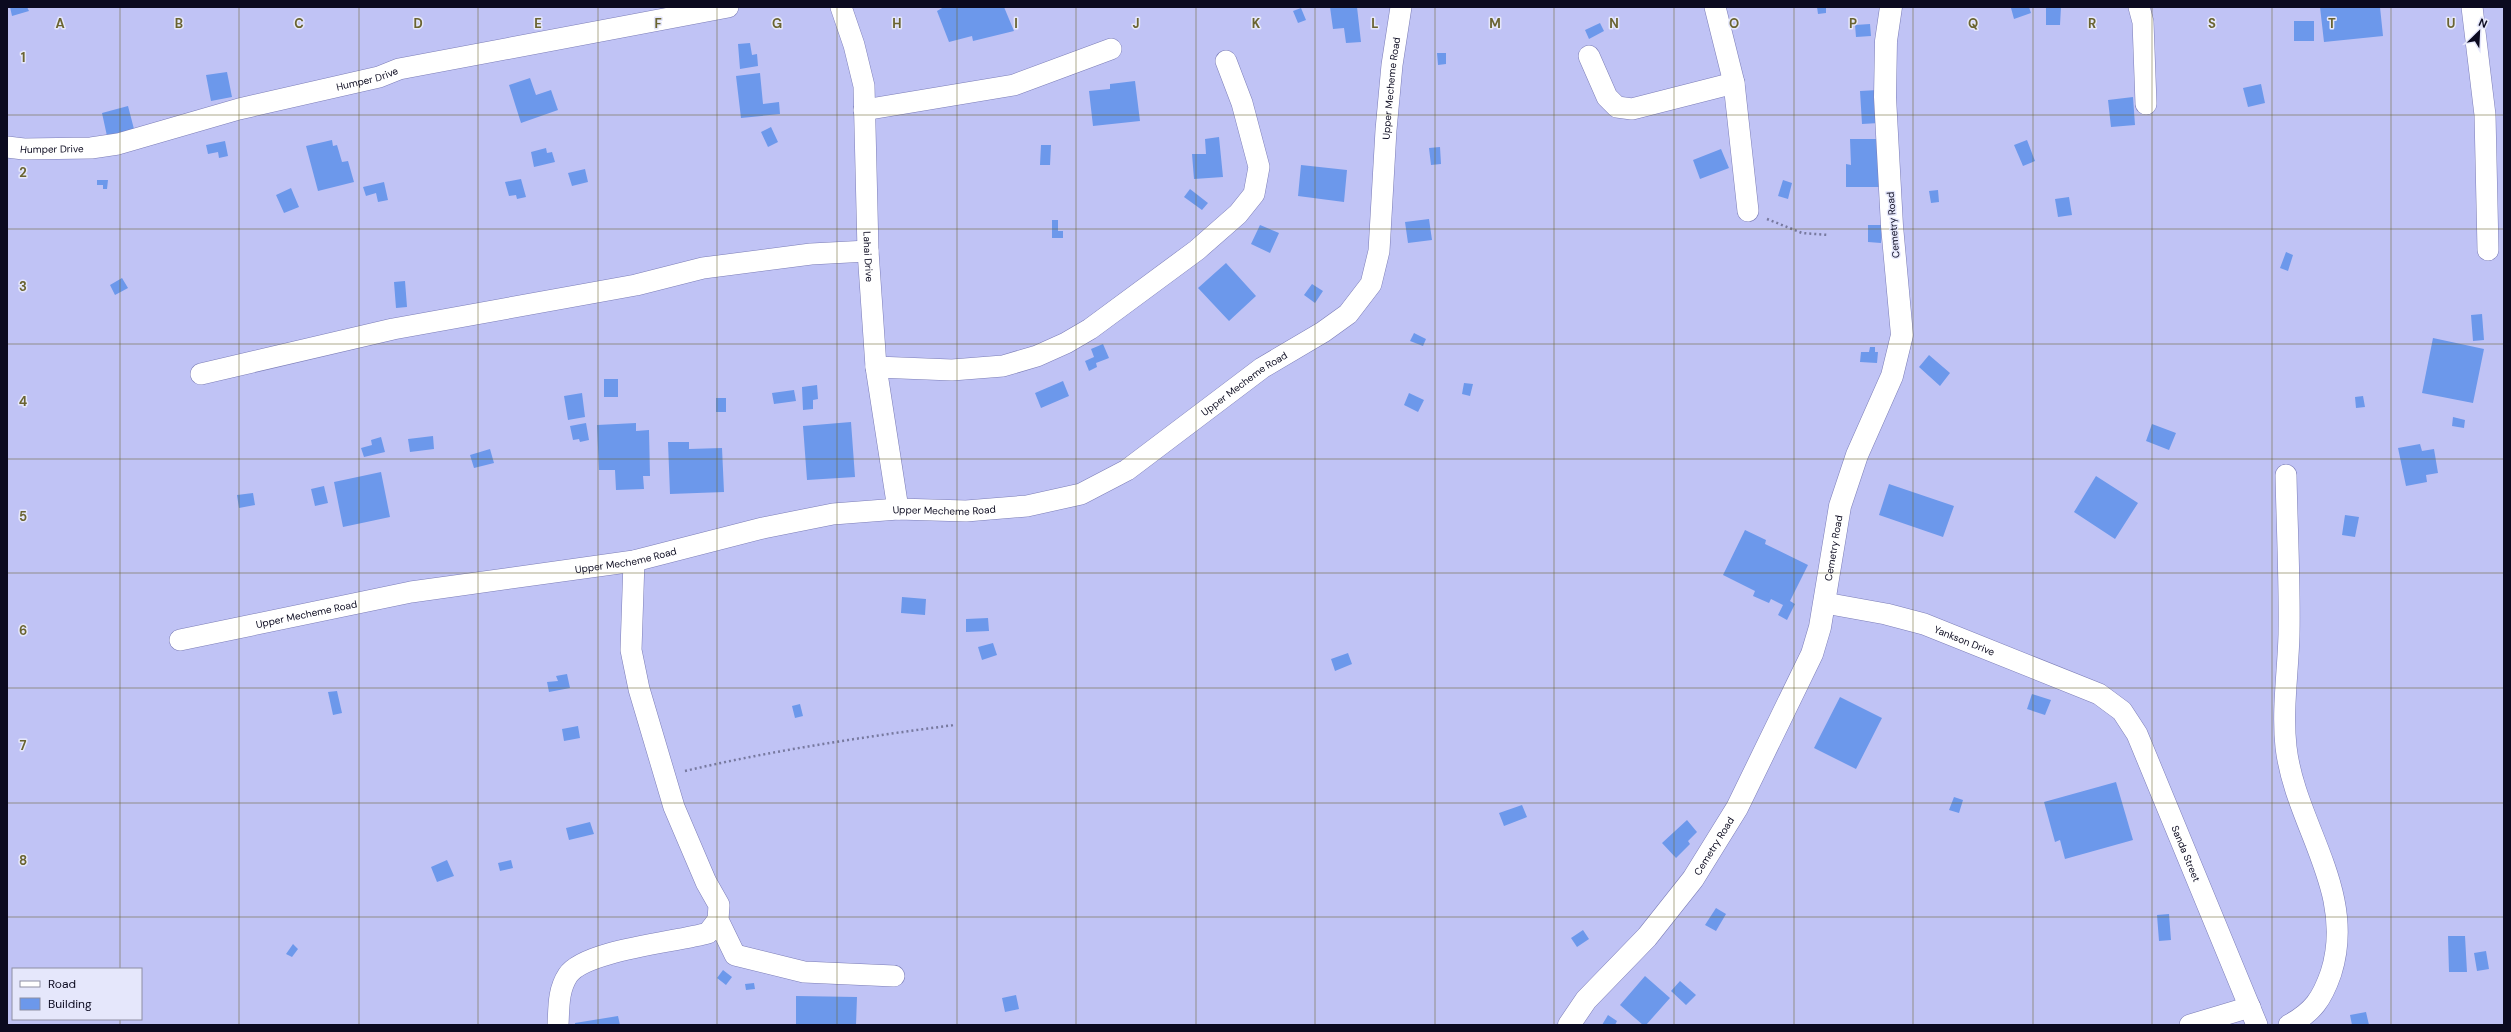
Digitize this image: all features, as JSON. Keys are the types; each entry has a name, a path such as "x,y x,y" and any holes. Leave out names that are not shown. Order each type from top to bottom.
{"street":[{"name":"Humper Drive","path":"7,147 24,149 90,148 118,144 239,109 379,77 399,69 728,7"},
{"name":"Lahai Drive","path":"841,7 854,45 864,86 868,251 876,367 898,508"},
{"name":"Upper Mecheme Road","path":"180,640 411,592 634,561 833,514 898,508 966,511 1027,506 1081,494 1127,470 1262,368 1323,332 1348,314 1371,284 1379,251 1386,130 1401,7"},
{"path":"1715,7 1734,83 1748,211"},
{"name":"Cemetry Road","path":"1569,1025 1586,1000 1647,937 1692,879 1737,808 1812,654 1825,603 1840,506 1857,455 1892,376 1902,334 1885,97 1886,41 1891,7"},
{"path":"2138,7 2143,22 2146,104"},
{"path":"2472,7 2485,116 2488,250"},
{"path":"864,110 1014,86 1111,49"},
{"path":"1589,56 1607,97 1617,107 1632,109 1734,83"},
{"path":"876,367 952,370 1003,366 1037,356 1066,343 1090,329 1197,250 1238,214 1254,194 1259,167 1242,103 1226,61"},
{"path":"201,374 393,329 636,285 704,268 811,254 868,251"},
{"path":"2286,475 2289,634 2286,746 2292,780 2331,882 2337,917 2335,961 2324,993 2306,1016 2289,1025"},
{"path":"634,561 632,650 639,689 674,807 706,882 718,905 718,920 735,955 804,972 894,976"},
{"name":"Yankson Drive","path":"1825,603 1886,614 1924,624 2099,694"},
{"name":"Sanda Street","path":"2099,694 2122,712 2137,734 2254,1016"},
{"path":"558,1025 559,994 569,973 591,959 708,933 718,920"},
{"path":"2190,1025 2254,1016"}],"path":[{"path":"1748,211 1802,233 1829,235"},
{"path":"665,776 743,758 836,741 954,725"}],"building":[{"path":"10,7 27,7 29,11 12,16"},
{"path":"944,7 1004,7 1014,31 973,41 972,36 949,42 937,11"},
{"path":"1330,7 1357,7 1361,42 1346,43 1344,28 1333,29"},
{"path":"1817,7 1826,7 1826,13 1818,14"},
{"path":"2029,7 2031,13 2014,19 2011,8"},
{"path":"2046,7 2061,7 2060,25 2046,25"},
{"path":"2320,7 2380,7 2383,36 2324,42"},
{"path":"1301,8 1306,20 1298,23 1293,11"},
{"path":"2294,21 2314,21 2314,41 2294,41"},
{"path":"1600,23 1604,31 1589,39 1585,30"},
{"path":"1870,24 1871,36 1856,37 1855,25"},
{"path":"750,43 752,55 757,54 758,66 740,69 738,44"},
{"path":"1437,53 1446,53 1446,64 1438,65"},
{"path":"227,72 232,97 211,101 206,75"},
{"path":"760,73 763,104 779,102 780,114 741,118 736,76"},
{"path":"530,78 536,95 551,90 558,110 521,123 509,85"},
{"path":"1135,81 1140,121 1093,126 1089,91 1110,89 1110,84"},
{"path":"2261,84 2265,103 2248,107 2243,88"},
{"path":"1878,90 1879,123 1862,124 1860,91"},
{"path":"2133,97 2135,125 2111,127 2108,100"},
{"path":"128,106 134,129 107,136 102,113"},
{"path":"771,127 778,142 768,147 761,132"},
{"path":"1219,137 1223,177 1194,179 1192,154 1206,154 1205,139"},
{"path":"1850,139 1880,139 1880,187 1846,187 1846,164 1851,165"},
{"path":"332,140 333,146 337,145 342,162 348,161 354,182 318,191 306,146"},
{"path":"2027,140 2035,161 2023,166 2014,145"},
{"path":"225,141 228,156 219,158 218,152 208,154 206,145"},
{"path":"1041,145 1051,145 1050,165 1040,165"},
{"path":"1440,147 1441,164 1431,165 1429,148"},
{"path":"546,148 547,153 552,152 555,162 534,167 531,152"},
{"path":"1721,149 1729,168 1700,179 1693,160"},
{"path":"1301,165 1347,170 1344,202 1298,196"},
{"path":"585,169 588,182 572,186 568,173"},
{"path":"521,179 526,197 517,199 516,195 509,196 505,182"},
{"path":"97,180 108,180 107,189 103,189 103,185 97,185"},
{"path":"1783,180 1792,183 1788,199 1778,196"},
{"path":"384,182 388,200 378,202 376,193 366,196 363,187"},
{"path":"291,188 299,207 284,213 276,195"},
{"path":"1190,189 1208,203 1202,210 1184,197"},
{"path":"1938,190 1939,202 1931,203 1929,191"},
{"path":"2069,197 2072,215 2058,217 2055,199"},
{"path":"1429,219 1432,240 1408,243 1405,222"},
{"path":"1052,220 1058,220 1058,231 1063,231 1063,238 1052,238"},
{"path":"1260,225 1279,233 1270,253 1251,244"},
{"path":"1868,225 1882,225 1881,243 1868,242"},
{"path":"2286,252 2293,255 2288,271 2280,268"},
{"path":"1226,263 1256,296 1229,321 1198,288"},
{"path":"122,278 128,288 115,295 110,285"},
{"path":"405,281 407,307 396,308 394,282"},
{"path":"1312,284 1323,291 1315,303 1304,295"},
{"path":"2482,314 2484,340 2473,341 2471,315"},
{"path":"1414,333 1426,339 1423,346 1410,341"},
{"path":"2433,338 2484,349 2473,403 2422,393"},
{"path":"1103,344 1109,358 1096,363 1097,367 1089,371 1085,361 1094,357 1091,349"},
{"path":"1870,347 1875,347 1875,352 1878,352 1877,363 1860,362 1861,352 1869,352"},
{"path":"1929,355 1950,373 1940,386 1919,367"},
{"path":"604,379 618,379 618,397 604,397"},
{"path":"1063,381 1069,396 1041,408 1035,393"},
{"path":"1464,383 1473,384 1470,396 1462,394"},
{"path":"817,385 818,399 813,400 813,409 803,410 802,387"},
{"path":"794,390 796,401 774,404 772,393"},
{"path":"582,393 585,417 568,420 564,396"},
{"path":"1409,393 1424,400 1418,412 1404,405"},
{"path":"2363,396 2365,407 2356,408 2355,397"},
{"path":"716,398 726,398 726,412 716,412"},
{"path":"2453,417 2465,420 2464,428 2452,426"},
{"path":"851,422 855,477 807,480 803,426"},
{"path":"586,423 589,440 580,442 579,439 573,440 570,426"},
{"path":"636,423 636,431 649,430 650,476 643,476 644,489 616,490 615,470 599,470 597,425"},
{"path":"2152,424 2176,433 2169,450 2146,441"},
{"path":"433,436 434,449 410,452 408,439"},
{"path":"381,437 385,452 364,457 361,448 372,445 371,440"},
{"path":"668,442 689,442 689,449 722,448 724,492 670,494"},
{"path":"2420,444 2422,451 2434,449 2438,473 2426,475 2427,482 2406,486 2398,448"},
{"path":"490,449 494,463 474,468 470,455"},
{"path":"381,472 390,517 343,527 334,482"},
{"path":"2096,476 2138,503 2115,539 2074,512"},
{"path":"1889,484 1954,506 1943,537 1879,515"},
{"path":"324,486 328,503 315,506 311,489"},
{"path":"253,493 255,505 239,508 237,495"},
{"path":"2345,515 2359,517 2355,537 2342,535"},
{"path":"1745,530 1766,540 1765,544 1808,565 1790,601 1795,604 1787,620 1778,615 1783,605 1771,599 1769,603 1753,596 1755,591 1723,575"},
{"path":"902,597 926,599 925,615 901,613"},
{"path":"988,618 989,631 966,632 966,619"},
{"path":"993,643 997,655 982,660 978,647"},
{"path":"1348,653 1352,664 1335,671 1331,659"},
{"path":"567,674 570,688 549,692 547,682 558,681 556,676"},
{"path":"337,691 342,713 333,715 328,692"},
{"path":"2032,694 2051,700 2045,715 2027,709"},
{"path":"1840,697 1882,718 1856,769 1814,748"},
{"path":"800,704 803,716 795,718 792,706"},
{"path":"578,726 580,738 564,741 562,729"},
{"path":"2116,782 2133,840 2065,859 2060,840 2055,842 2044,802"},
{"path":"1954,797 1963,800 1959,813 1949,810"},
{"path":"1522,805 1527,817 1504,826 1499,813"},
{"path":"1687,820 1697,832 1688,841 1690,844 1676,858 1662,843"},
{"path":"590,822 594,834 569,840 566,828"},
{"path":"447,860 454,876 437,882 431,867"},
{"path":"511,860 513,868 500,871 498,863"},
{"path":"1716,908 1726,914 1716,931 1705,925"},
{"path":"2169,914 2171,940 2159,941 2157,915"},
{"path":"1583,930 1589,939 1577,947 1571,938"},
{"path":"2448,936 2465,936 2467,972 2449,972"},
{"path":"293,944 298,949 292,957 286,954"},
{"path":"2486,951 2489,969 2477,971 2474,953"},
{"path":"723,970 732,977 726,985 717,978"},
{"path":"1645,976 1670,998 1646,1025 1643,1025 1620,1005"},
{"path":"1680,981 1696,995 1686,1005 1671,991"},
{"path":"754,983 755,989 746,990 745,984"},
{"path":"1016,995 1019,1009 1005,1012 1002,998"},
{"path":"796,996 857,997 856,1025 796,1025"},
{"path":"2366,1012 2369,1025 2352,1025 2350,1015"},
{"path":"1608,1015 1617,1021 1615,1025 1602,1025"},
{"path":"618,1016 620,1025 575,1025 575,1023"}]}
